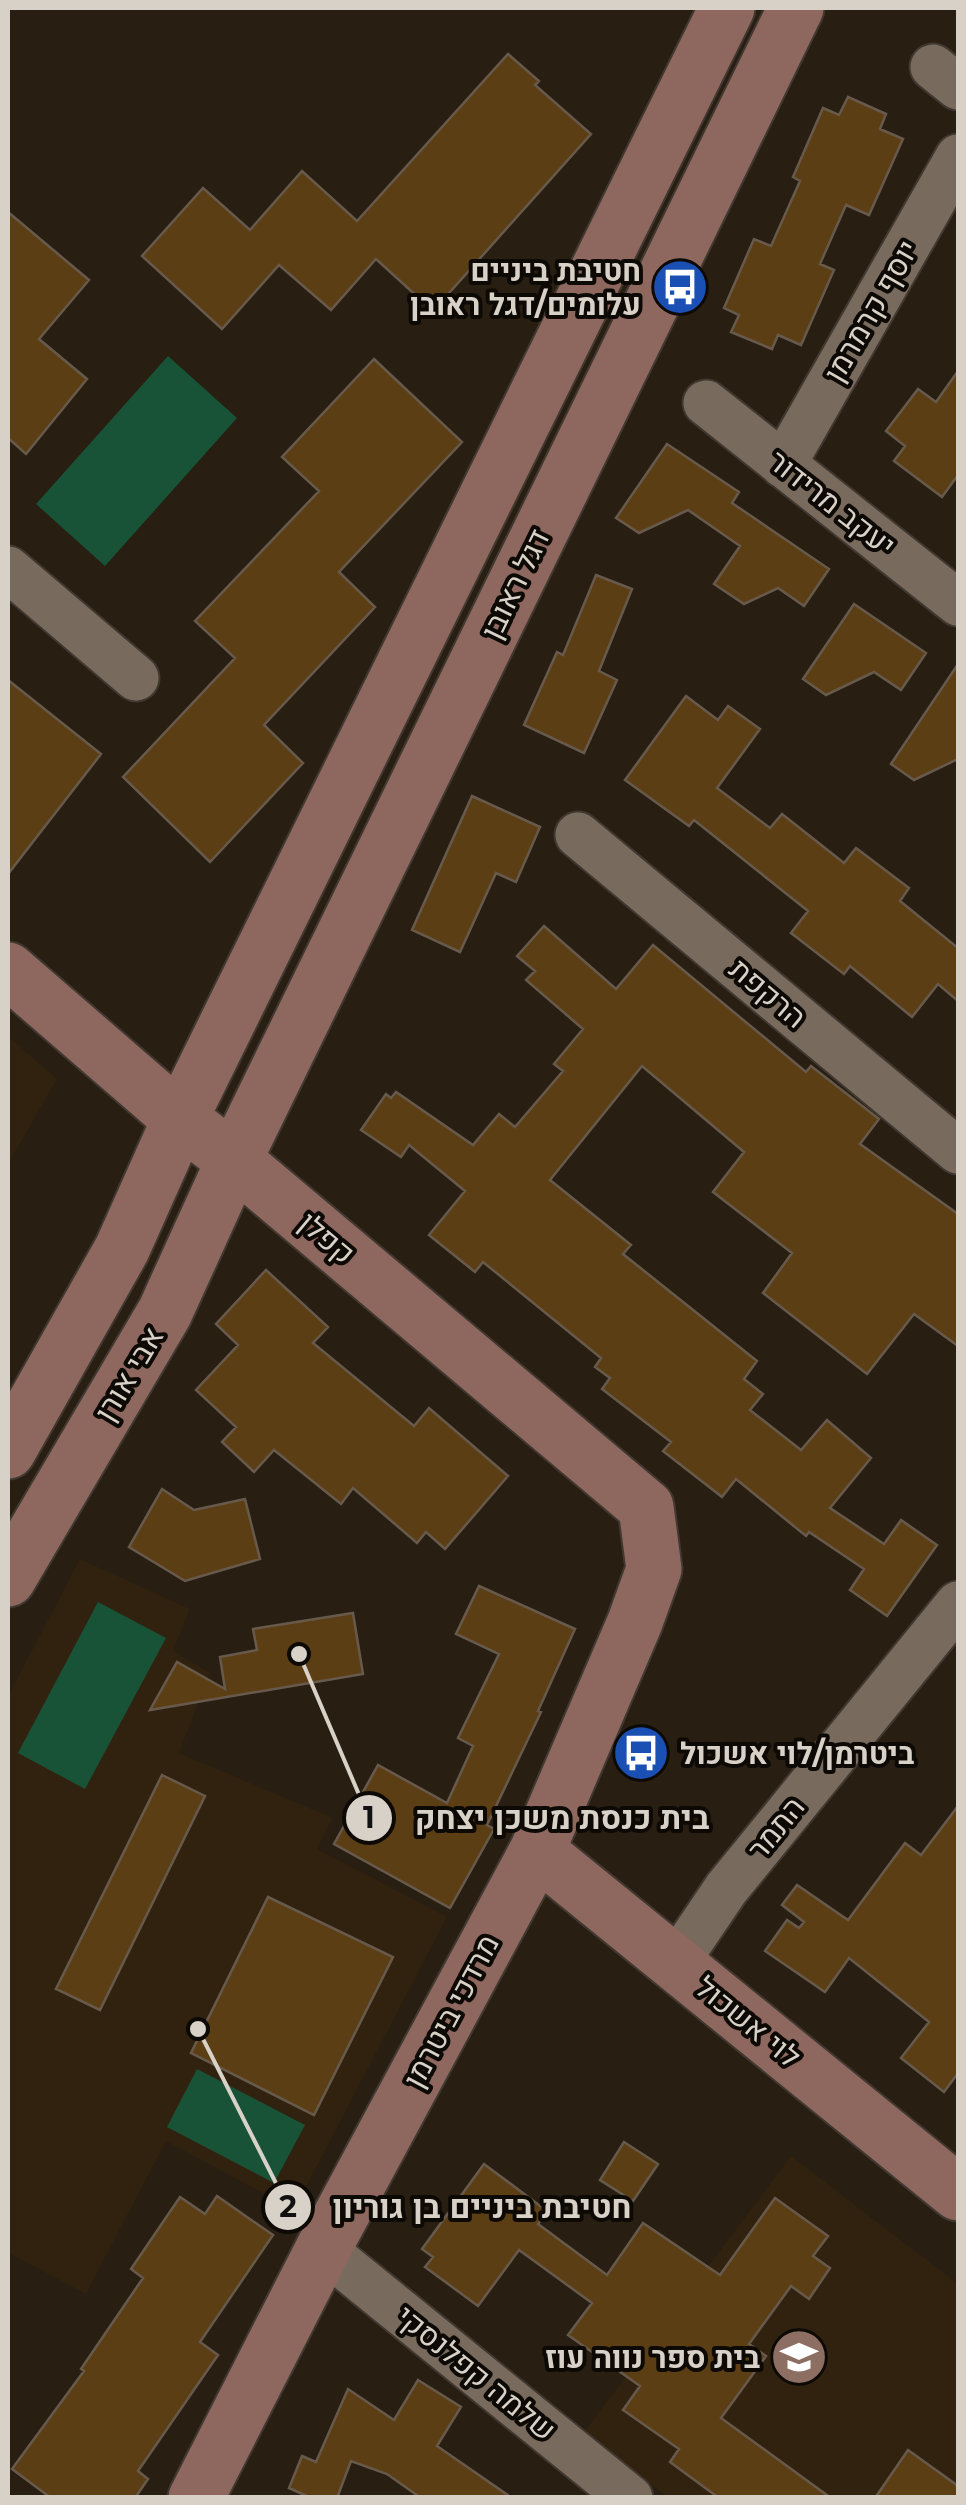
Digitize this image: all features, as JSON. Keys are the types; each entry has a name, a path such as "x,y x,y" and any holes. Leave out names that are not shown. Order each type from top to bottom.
{"street":[{"path":"8,1451 122,1248 180,1119 728,8"},
{"name":"דגל ראובן","path":"234,1160 796,8"},
{"name":"יוסף קרמרמן","path":"784,465 958,157"},
{"name":"יעקב מרידור","path":"706,403 958,603"},
{"path":"8,569 136,678"},
{"name":"הרקפת","path":"578,835 958,1151"},
{"name":"קפלן","path":"8,970 180,1119 234,1160 646,1507"},
{"name":"אבי אורן","path":"8,1579 165,1312 234,1160"},
{"name":"מרדכי ביטרמן","path":"196,2498 323,2249 538,1851 654,1569 646,1507"},
{"name":"התמר","path":"676,1963 726,1890 958,1604"},
{"name":"לוי אשכול","path":"538,1851 955,2184"},
{"name":"שלמה קפלנסקי","path":"323,2249 630,2498"}],"shaded area":[{"path":"8,1036 57,1079 8,1164"},
{"path":"80,1559 190,1609 173,1651 210,1673 179,1753 333,1818 317,1849 447,1917 294,2210 166,2141 86,2294 8,2253 8,1696"},
{"name":"בית ספר נווה עוז","path":"791,2156 958,2284 958,2497 667,2497 585,2431"}],"green space":[{"path":"168,356 237,418 105,566 36,504"},
{"path":"98,1602 166,1638 85,1789 18,1753"},
{"path":"197,2069 305,2125 274,2183 167,2127"}],"building":[{"path":"508,54 539,81 535,85 591,134 433,311 376,259 331,310 279,265 222,329 142,256 203,188 250,230 302,171 357,221"},
{"path":"848,97 886,114 880,129 903,139 869,215 846,205 820,264 834,270 801,345 778,335 772,349 731,332 739,315 724,308 754,239 771,246 800,181 793,177 823,108 839,115"},
{"path":"8,212 89,280 39,339 87,379 26,454 8,438"},
{"path":"374,359 462,442 339,572 375,607 264,725 303,763 210,862 123,777 235,658 195,621 319,491 282,457"},
{"path":"958,371 958,475 942,497 894,461 905,446 886,431 918,389 936,402"},
{"path":"667,444 739,492 732,503 829,569 804,606 778,588 744,604 714,584 740,546 688,510 639,533 616,518"},
{"path":"596,575 632,589 599,671 617,680 584,753 524,725 557,652 563,655"},
{"path":"854,604 926,653 901,690 874,672 826,695 803,679"},
{"path":"958,664 958,759 914,780 891,764"},
{"path":"8,680 101,754 8,874"},
{"path":"686,696 718,720 728,706 760,729 717,788 770,828 782,814 844,863 856,848 909,888 900,901 958,948 958,1001 938,984 912,1017 850,966 844,974 791,933 808,911 694,820 689,826 625,780"},
{"path":"472,796 540,827 516,882 496,873 460,952 412,930"},
{"path":"544,926 616,989 653,945 806,1072 811,1066 879,1119 860,1144 958,1214 958,1346 914,1314 867,1374 763,1293 792,1253 713,1192 744,1152 642,1066 550,1180 631,1245 623,1254 757,1361 744,1379 763,1394 750,1410 801,1450 827,1420 871,1458 830,1508 884,1544 901,1520 937,1545 887,1616 850,1590 864,1569 809,1532 806,1536 736,1479 722,1497 663,1451 671,1442 602,1389 610,1378 595,1367 601,1358 483,1262 475,1272 429,1235 465,1191 409,1145 401,1157 361,1130 386,1094 391,1098 396,1092 473,1145 499,1114 515,1127 563,1071 554,1064 583,1029 526,980 535,971 517,956"},
{"path":"266,1270 328,1327 313,1343 414,1426 429,1408 508,1476 445,1549 426,1532 417,1543 353,1488 341,1504 274,1450 254,1472 222,1442 236,1427 196,1390 238,1345 216,1324"},
{"path":"162,1489 194,1510 245,1499 260,1559 185,1581 129,1547"},
{"path":"479,1586 575,1629 487,1825 494,1829 450,1908 334,1844 378,1765 447,1803 473,1746 458,1738 499,1654 456,1634"},
{"path":"353,1613 363,1674 150,1710 177,1662 225,1689 220,1657 257,1650 253,1629"},
{"path":"162,1775 205,1796 100,2010 56,1989"},
{"path":"958,1806 958,2073 944,2092 901,2058 929,2022 849,1958 825,1992 765,1951 787,1920 799,1928 804,1922 782,1905 797,1885 848,1920 905,1843 921,1855"},
{"path":"268,1897 393,1957 314,2115 191,2053"},
{"path":"624,2142 658,2164 633,2201 600,2180"},
{"path":"484,2164 547,2211 538,2224 607,2275 643,2223 720,2275 775,2198 828,2236 813,2256 830,2268 809,2299 791,2286 749,2344 766,2356 721,2418 831,2498 719,2498 670,2462 679,2449 623,2410 640,2386 568,2335 592,2303 519,2250 478,2306 425,2267 433,2257 422,2249"},
{"path":"217,2196 273,2235 200,2342 218,2355 138,2471 148,2479 135,2498 51,2498 12,2469 84,2371 81,2369 143,2278 131,2269 180,2197 205,2214"},
{"path":"418,2380 461,2407 437,2446 512,2498 421,2498 387,2474 351,2461 337,2498 311,2498 289,2488 302,2456 316,2462 348,2389 394,2420"},
{"path":"908,2450 958,2486 958,2498 875,2498"}],"place":[{"name":"חטיבת ביניים עלומים/דגל ראובן","path":"680,287"},
{"name":"בית כנסת משכן יצחק","path":"299,1654"},
{"name":"ביטרמן/לוי אשכול","path":"641,1753"},
{"name":"חטיבת ביניים בן גוריון","path":"198,2029"},
{"name":"בית ספר נווה עוז","path":"799,2357"}]}
